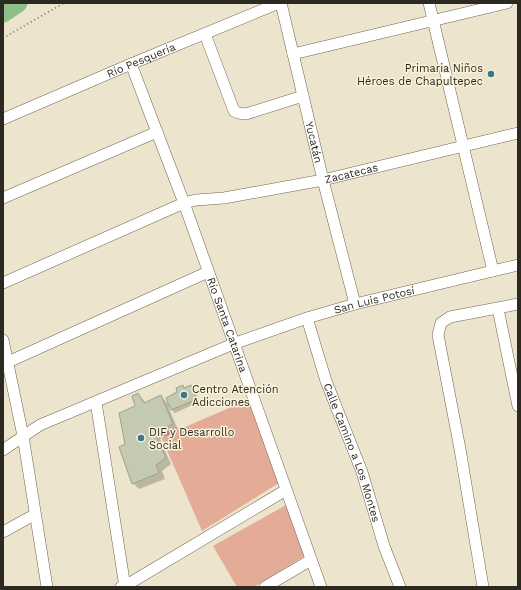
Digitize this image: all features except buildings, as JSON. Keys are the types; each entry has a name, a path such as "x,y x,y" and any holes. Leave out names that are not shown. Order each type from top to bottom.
{"street":[{"name":"Río Pesquería","path":"3,119 131,64 280,3"},
{"name":"Yucatán","path":"280,3 355,304"},
{"path":"429,3 493,271"},
{"path":"293,54 507,3"},
{"path":"205,34 234,111 246,114 303,96"},
{"name":"Río Santa Catarina","path":"131,64 184,203 233,344 321,587"},
{"path":"3,198 157,132"},
{"name":"Zacatecas","path":"3,283 184,203 196,200 224,198 323,180 518,133"},
{"name":"San Luis Potosí","path":"3,450 40,424 233,344 307,318 355,304 518,265"},
{"path":"8,362 208,272"},
{"path":"483,587 460,449 438,335 441,323 450,317 518,304"},
{"path":"498,309 518,406"},
{"name":"Calle Camino a Los Montes","path":"307,318 326,381 362,472 384,546 400,587"},
{"path":"3,340 8,362 6,376 23,436 44,586"},
{"path":"96,402 124,587 286,490"},
{"path":"3,532 34,515"},
{"path":"265,587 311,560"}],"path":[{"path":"3,38 64,3"}],"shaded area":[{"path":"250,399 279,483 202,531 160,434 177,427 178,430"},
{"path":"286,505 306,553 303,557 254,587 237,587 213,546"}],"waterway":[{"name":"Río Pesquería","path":"3,13 18,3"}],"place":[{"name":"Primaria Niños Héroes de Chapultepec","path":"491,74"},
{"name":"Centro Atención Adicciones","path":"184,395"},
{"name":"DIF y Desarrollo Social","path":"141,438"}]}
